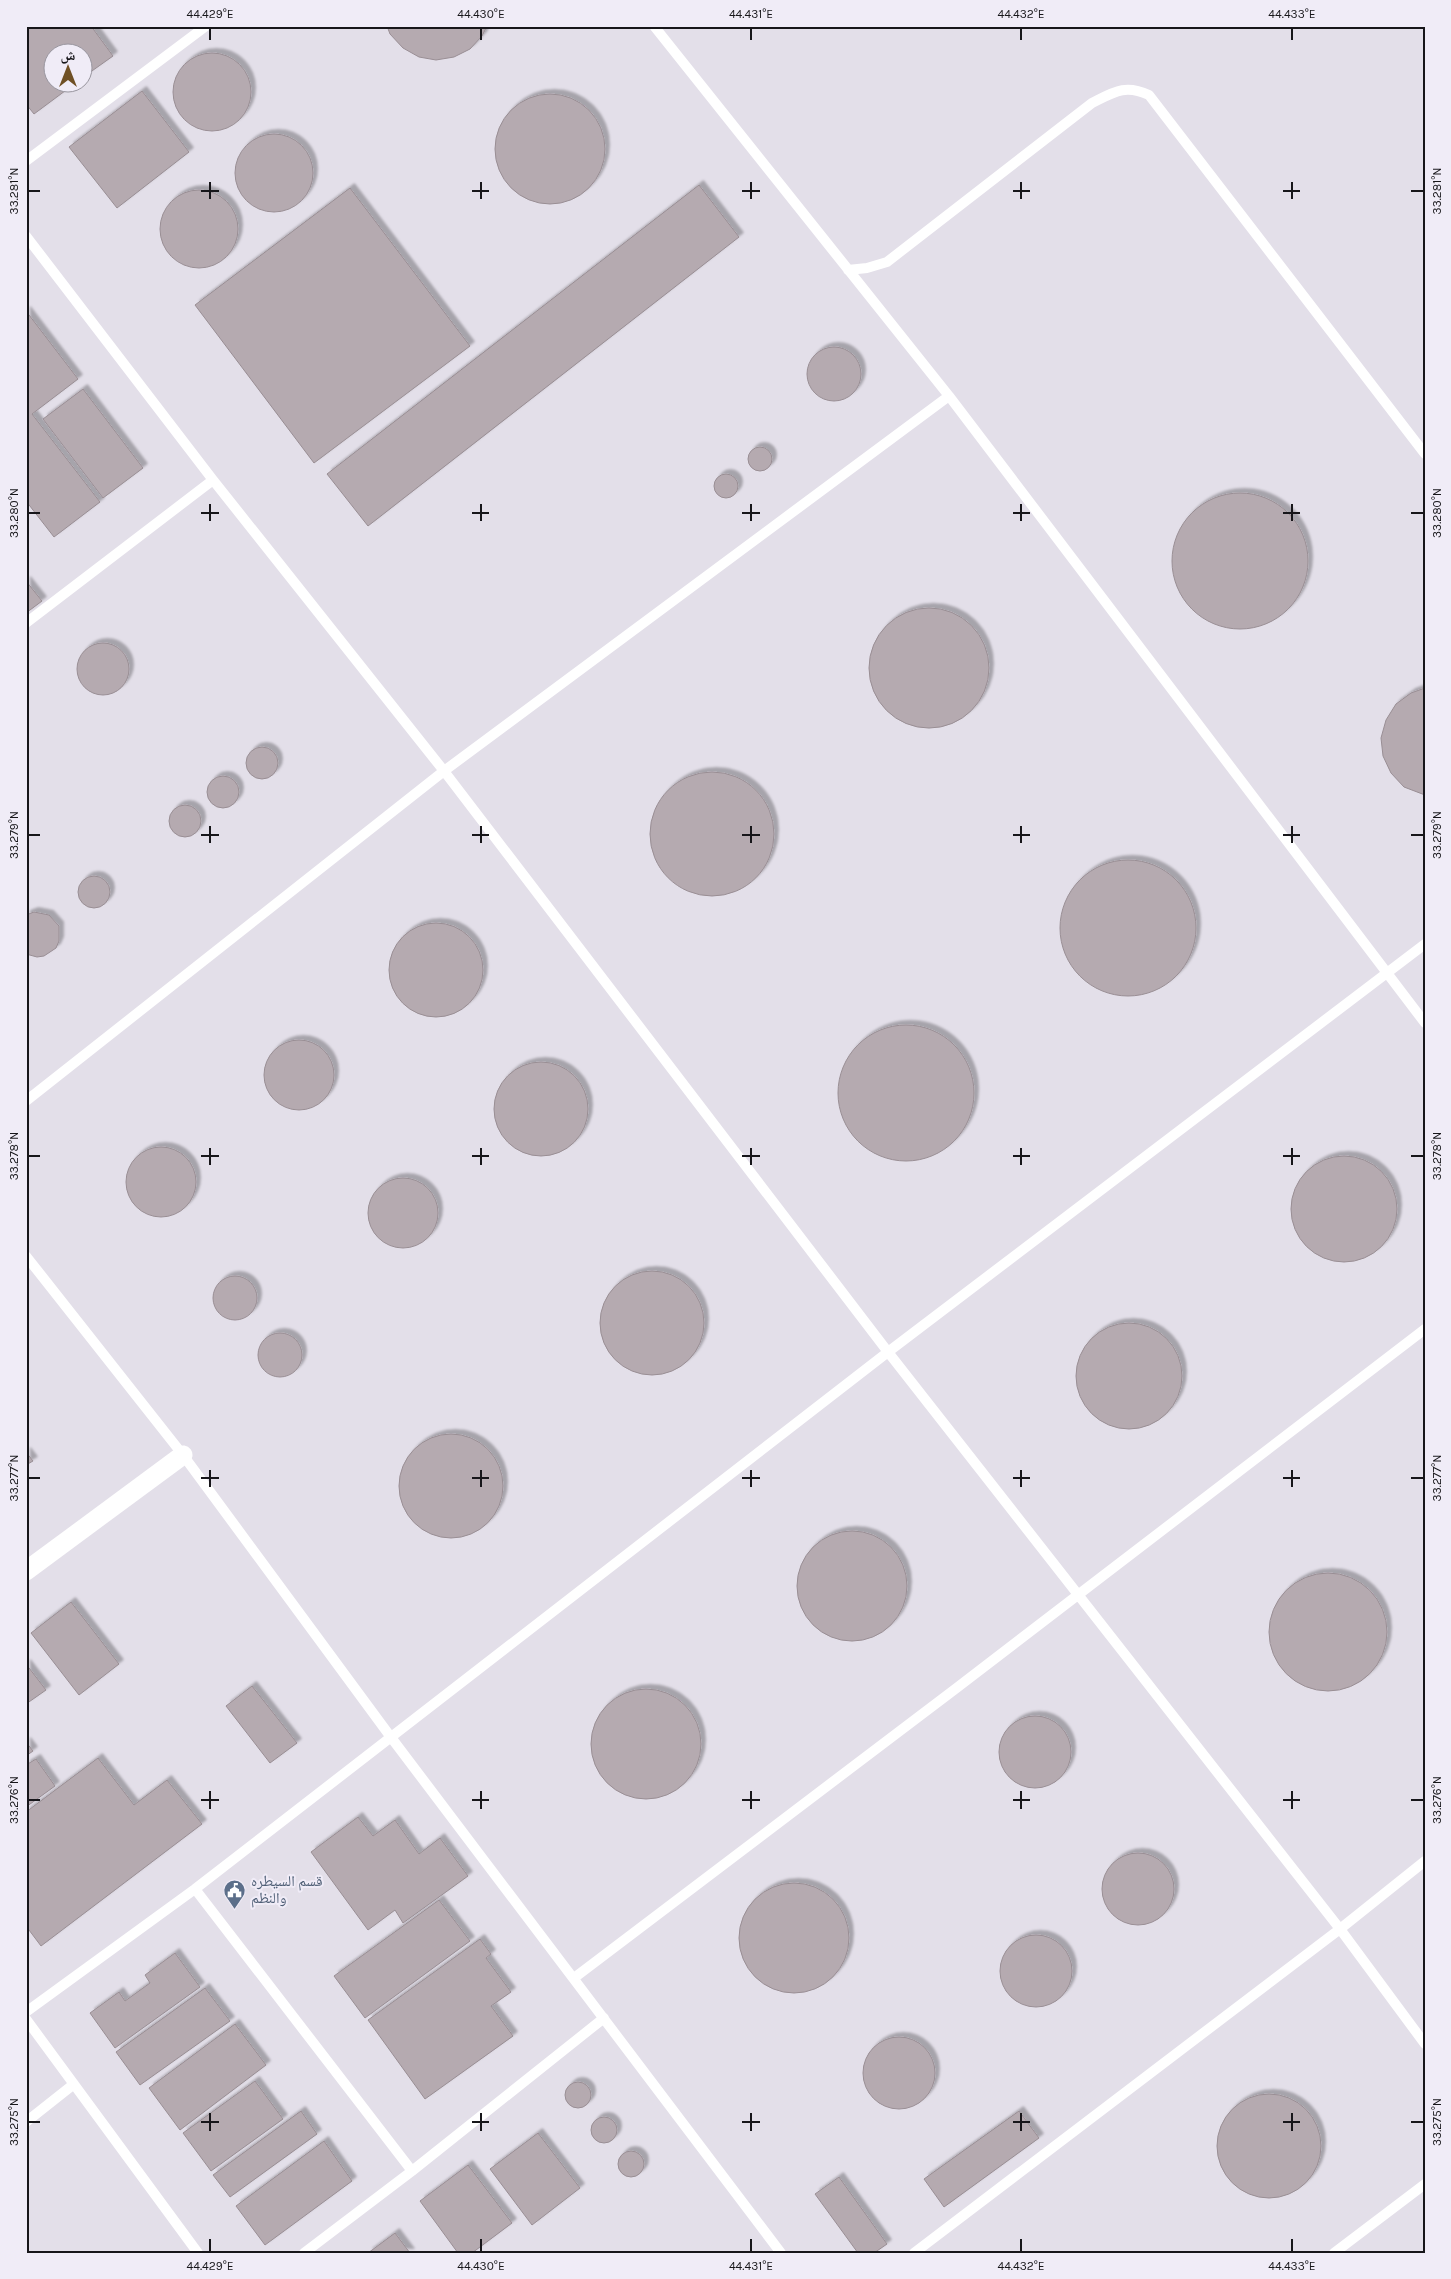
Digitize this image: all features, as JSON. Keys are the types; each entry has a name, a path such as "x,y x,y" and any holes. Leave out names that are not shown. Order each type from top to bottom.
{"street":[{"path":"26,1571 183,1456"}],"lane":[{"path":"26,161 206,26"},
{"path":"654,26 949,396 1425,1023"},
{"path":"848,270 867,268 887,262 1092,103 1118,90 1136,90 1149,96 1425,454"},
{"path":"26,236 213,480 444,771 888,1352 1340,1929 1425,2044"},
{"path":"26,1101 444,771 949,396"},
{"path":"26,622 213,480"},
{"path":"26,2012 195,1889 888,1352 1425,944"},
{"path":"26,1256 183,1456 390,1736 781,2253"},
{"path":"574,1978 827,1785 910,1726 1425,1329"},
{"path":"914,2253 1340,1929 1425,1861"},
{"path":"195,1889 412,2171"},
{"path":"304,2253 412,2171 604,2018"},
{"path":"26,2019 198,2253"},
{"path":"26,2122 74,2084"},
{"path":"1334,2253 1425,2184"}],"building":[{"path":"26,26 91,26 113,56 92,71 92,42 42,42 42,92 64,92 34,114 26,104"},
{"path":"387,26 487,26 482,36 470,49 454,57 436,60 419,57 403,48 390,34"},
{"path":"204,53 220,53 234,59 245,70 251,84 251,100 245,114 234,125 220,131 204,131 190,125 179,114 173,100 173,84 179,70 190,59"},
{"path":"142,91 189,152 117,208 69,147"},
{"path":"550,94 571,98 589,110 601,128 605,149 601,170 589,188 571,200 550,204 529,200 511,188 499,170 495,149 499,128 511,110 529,98"},
{"path":"266,134 282,134 296,140 307,151 313,165 313,181 307,195 296,206 282,212 266,212 252,206 241,195 235,181 235,165 241,151 252,140"},
{"path":"699,185 739,237 368,526 327,474"},
{"path":"350,188 470,346 314,463 195,305"},
{"path":"191,190 207,190 221,196 232,207 238,221 238,237 232,251 221,262 207,268 191,268 177,262 166,251 160,237 160,221 166,207 177,196"},
{"path":"26,311 78,379 32,414 100,502 54,537 26,501"},
{"path":"834,347 844,349 853,355 859,364 861,374 859,384 853,393 844,399 834,401 824,399 815,393 809,384 807,374 809,364 815,355 824,349"},
{"path":"83,389 143,468 103,498 43,419"},
{"path":"760,447 769,450 772,459 769,468 760,471 751,468 748,459 751,450"},
{"path":"726,474 735,477 738,486 735,495 726,498 717,495 714,486 717,477"},
{"path":"1240,493 1266,499 1288,513 1302,535 1308,561 1302,587 1288,609 1266,623 1240,629 1214,623 1192,609 1178,587 1172,561 1178,535 1192,513 1214,499"},
{"path":"26,581 42,601 26,613"},
{"path":"929,608 941,609 952,613 962,618 971,626 979,635 984,645 988,656 988,680 984,691 979,701 971,710 962,718 952,723 941,727 929,728 917,727 906,723 896,718 887,710 879,701 874,691 870,680 869,668 870,656 874,645 879,635 887,626 896,618 906,613 917,609"},
{"path":"103,643 117,647 125,655 129,669 125,683 117,691 103,695 89,691 81,683 77,669 81,655 89,647"},
{"path":"1425,688 1425,795 1404,787 1391,773 1383,756 1381,738 1386,720 1396,704 1411,693"},
{"path":"262,747 268,748 273,752 277,757 277,769 273,774 268,778 262,779 256,778 251,774 247,769 246,763 247,757 251,752 256,748"},
{"path":"712,772 736,777 756,790 769,810 774,834 769,858 756,878 736,891 712,896 688,891 668,878 655,858 650,834 655,810 668,790 688,777"},
{"path":"223,776 229,777 234,781 238,786 238,798 234,803 229,807 223,808 217,807 212,803 208,798 207,792 208,786 212,781 217,777"},
{"path":"185,805 191,806 196,810 200,815 200,827 196,832 191,836 185,837 179,836 174,832 170,827 169,821 170,815 174,810 179,806"},
{"path":"1128,860 1154,866 1176,880 1190,902 1196,928 1190,954 1176,976 1154,990 1128,996 1102,990 1080,976 1066,954 1060,928 1066,902 1080,880 1102,866"},
{"path":"94,876 100,877 105,881 109,886 109,898 105,903 100,907 94,908 88,907 83,903 79,898 78,892 79,886 83,881 88,877"},
{"path":"34,912 49,915 59,926 59,941 56,948 44,956 37,957 26,954 26,915"},
{"path":"436,923 454,927 469,937 479,952 483,970 479,988 469,1003 454,1013 436,1017 418,1013 403,1003 393,988 389,970 393,952 403,937 418,927"},
{"path":"906,1025 932,1031 954,1045 968,1067 974,1093 968,1119 954,1141 932,1155 906,1161 880,1155 858,1141 844,1119 838,1093 844,1067 858,1045 880,1031"},
{"path":"299,1040 312,1043 324,1050 331,1062 334,1075 331,1088 324,1100 312,1107 299,1110 286,1107 274,1100 267,1088 264,1075 267,1062 274,1050 286,1043"},
{"path":"541,1062 559,1066 574,1076 584,1091 588,1109 584,1127 574,1142 559,1152 541,1156 523,1152 508,1142 498,1127 494,1109 498,1091 508,1076 523,1066"},
{"path":"161,1147 174,1150 186,1157 193,1169 196,1182 193,1195 186,1207 174,1214 161,1217 148,1214 136,1207 129,1195 126,1182 129,1169 136,1157 148,1150"},
{"path":"1344,1156 1364,1160 1382,1171 1393,1189 1397,1209 1393,1229 1382,1247 1364,1258 1344,1262 1324,1258 1306,1247 1295,1229 1291,1209 1295,1189 1306,1171 1324,1160"},
{"path":"403,1178 416,1181 428,1188 435,1200 438,1213 435,1226 428,1238 416,1245 403,1248 390,1245 378,1238 371,1226 368,1213 371,1200 378,1188 390,1181"},
{"path":"652,1271 672,1275 681,1280 695,1294 700,1303 704,1323 700,1343 695,1352 681,1366 672,1371 652,1375 632,1371 623,1366 609,1352 604,1343 600,1323 604,1303 609,1294 623,1280 632,1275"},
{"path":"235,1276 247,1280 253,1286 257,1298 253,1310 247,1316 235,1320 223,1316 217,1310 213,1298 217,1286 223,1280"},
{"path":"1129,1323 1149,1327 1167,1338 1178,1356 1182,1376 1178,1396 1167,1414 1149,1425 1129,1429 1109,1425 1091,1414 1080,1396 1076,1376 1080,1356 1091,1338 1109,1327"},
{"path":"280,1333 292,1337 298,1343 302,1355 298,1367 292,1373 280,1377 268,1373 262,1367 258,1355 262,1343 268,1337"},
{"path":"451,1434 471,1438 480,1443 494,1457 499,1466 503,1486 499,1506 494,1515 480,1529 471,1534 451,1538 431,1534 422,1529 408,1515 403,1506 399,1486 403,1466 408,1457 422,1443 431,1438"},
{"path":"26,1452 33,1461 26,1465"},
{"path":"852,1531 873,1535 891,1547 903,1565 907,1586 903,1607 891,1625 873,1637 852,1641 831,1637 813,1625 801,1607 797,1586 801,1565 813,1547 831,1535"},
{"path":"1328,1573 1351,1577 1370,1590 1383,1609 1387,1632 1383,1655 1370,1674 1351,1687 1328,1691 1305,1687 1286,1674 1273,1655 1269,1632 1273,1609 1286,1590 1305,1577"},
{"path":"71,1602 119,1664 79,1695 31,1633"},
{"path":"26,1664 46,1690 26,1704"},
{"path":"252,1686 297,1743 270,1763 226,1706"},
{"path":"646,1689 667,1693 685,1705 697,1723 701,1744 697,1765 685,1783 667,1795 646,1799 625,1795 607,1783 595,1765 591,1744 595,1723 607,1705 625,1693"},
{"path":"1035,1716 1055,1722 1065,1732 1071,1752 1065,1772 1055,1782 1035,1788 1015,1782 1005,1772 999,1752 1005,1732 1015,1722"},
{"path":"26,1742 33,1751 26,1756"},
{"path":"98,1758 134,1805 167,1780 202,1824 41,1946 26,1926 26,1812"},
{"path":"36,1759 55,1786 26,1807 26,1765"},
{"path":"358,1817 373,1836 395,1820 419,1854 440,1838 468,1876 403,1923 395,1910 368,1930 311,1852"},
{"path":"1138,1853 1158,1859 1168,1869 1174,1889 1168,1909 1158,1919 1138,1925 1118,1919 1108,1909 1102,1889 1108,1869 1118,1859"},
{"path":"794,1883 815,1887 833,1899 845,1917 849,1938 845,1959 833,1977 815,1989 794,1993 773,1989 755,1977 743,1959 739,1938 743,1917 755,1899 773,1887"},
{"path":"439,1900 470,1941 365,2018 334,1976"},
{"path":"1036,1935 1056,1941 1066,1951 1072,1971 1066,1991 1056,2001 1036,2007 1016,2001 1006,1991 1000,1971 1006,1951 1016,1941"},
{"path":"480,1939 491,1954 486,1958 511,1992 491,2006 513,2036 425,2099 368,2020"},
{"path":"175,1953 200,1987 115,2048 90,2013 119,1992 125,2001 150,1983 145,1975"},
{"path":"205,1988 230,2021 140,2085 116,2052"},
{"path":"235,2024 266,2065 180,2130 149,2088"},
{"path":"899,2037 919,2043 929,2053 935,2073 929,2093 919,2103 899,2109 879,2103 869,2093 863,2073 869,2053 879,2043"},
{"path":"255,2081 283,2119 211,2171 183,2133"},
{"path":"578,2082 587,2086 591,2095 587,2104 578,2108 569,2104 565,2095 569,2086"},
{"path":"1269,2094 1289,2098 1306,2109 1317,2126 1321,2146 1317,2166 1306,2183 1289,2194 1269,2198 1249,2194 1232,2183 1221,2166 1217,2146 1221,2126 1232,2109 1249,2098"},
{"path":"301,2111 317,2134 230,2197 213,2175"},
{"path":"1019,2111 1039,2138 944,2207 924,2179"},
{"path":"604,2117 613,2121 617,2130 613,2139 604,2143 595,2139 591,2130 595,2121"},
{"path":"538,2133 580,2188 532,2225 490,2169"},
{"path":"324,2141 352,2181 265,2245 236,2206"},
{"path":"631,2151 640,2155 644,2164 640,2173 631,2177 622,2173 618,2164 622,2155"},
{"path":"468,2165 512,2223 472,2253 458,2253 420,2201"},
{"path":"839,2177 887,2244 874,2253 858,2253 815,2194"},
{"path":"395,2233 410,2253 368,2253"}],"place":[{"name":"قسم السيطره والنظم","path":"235,1909"}]}
